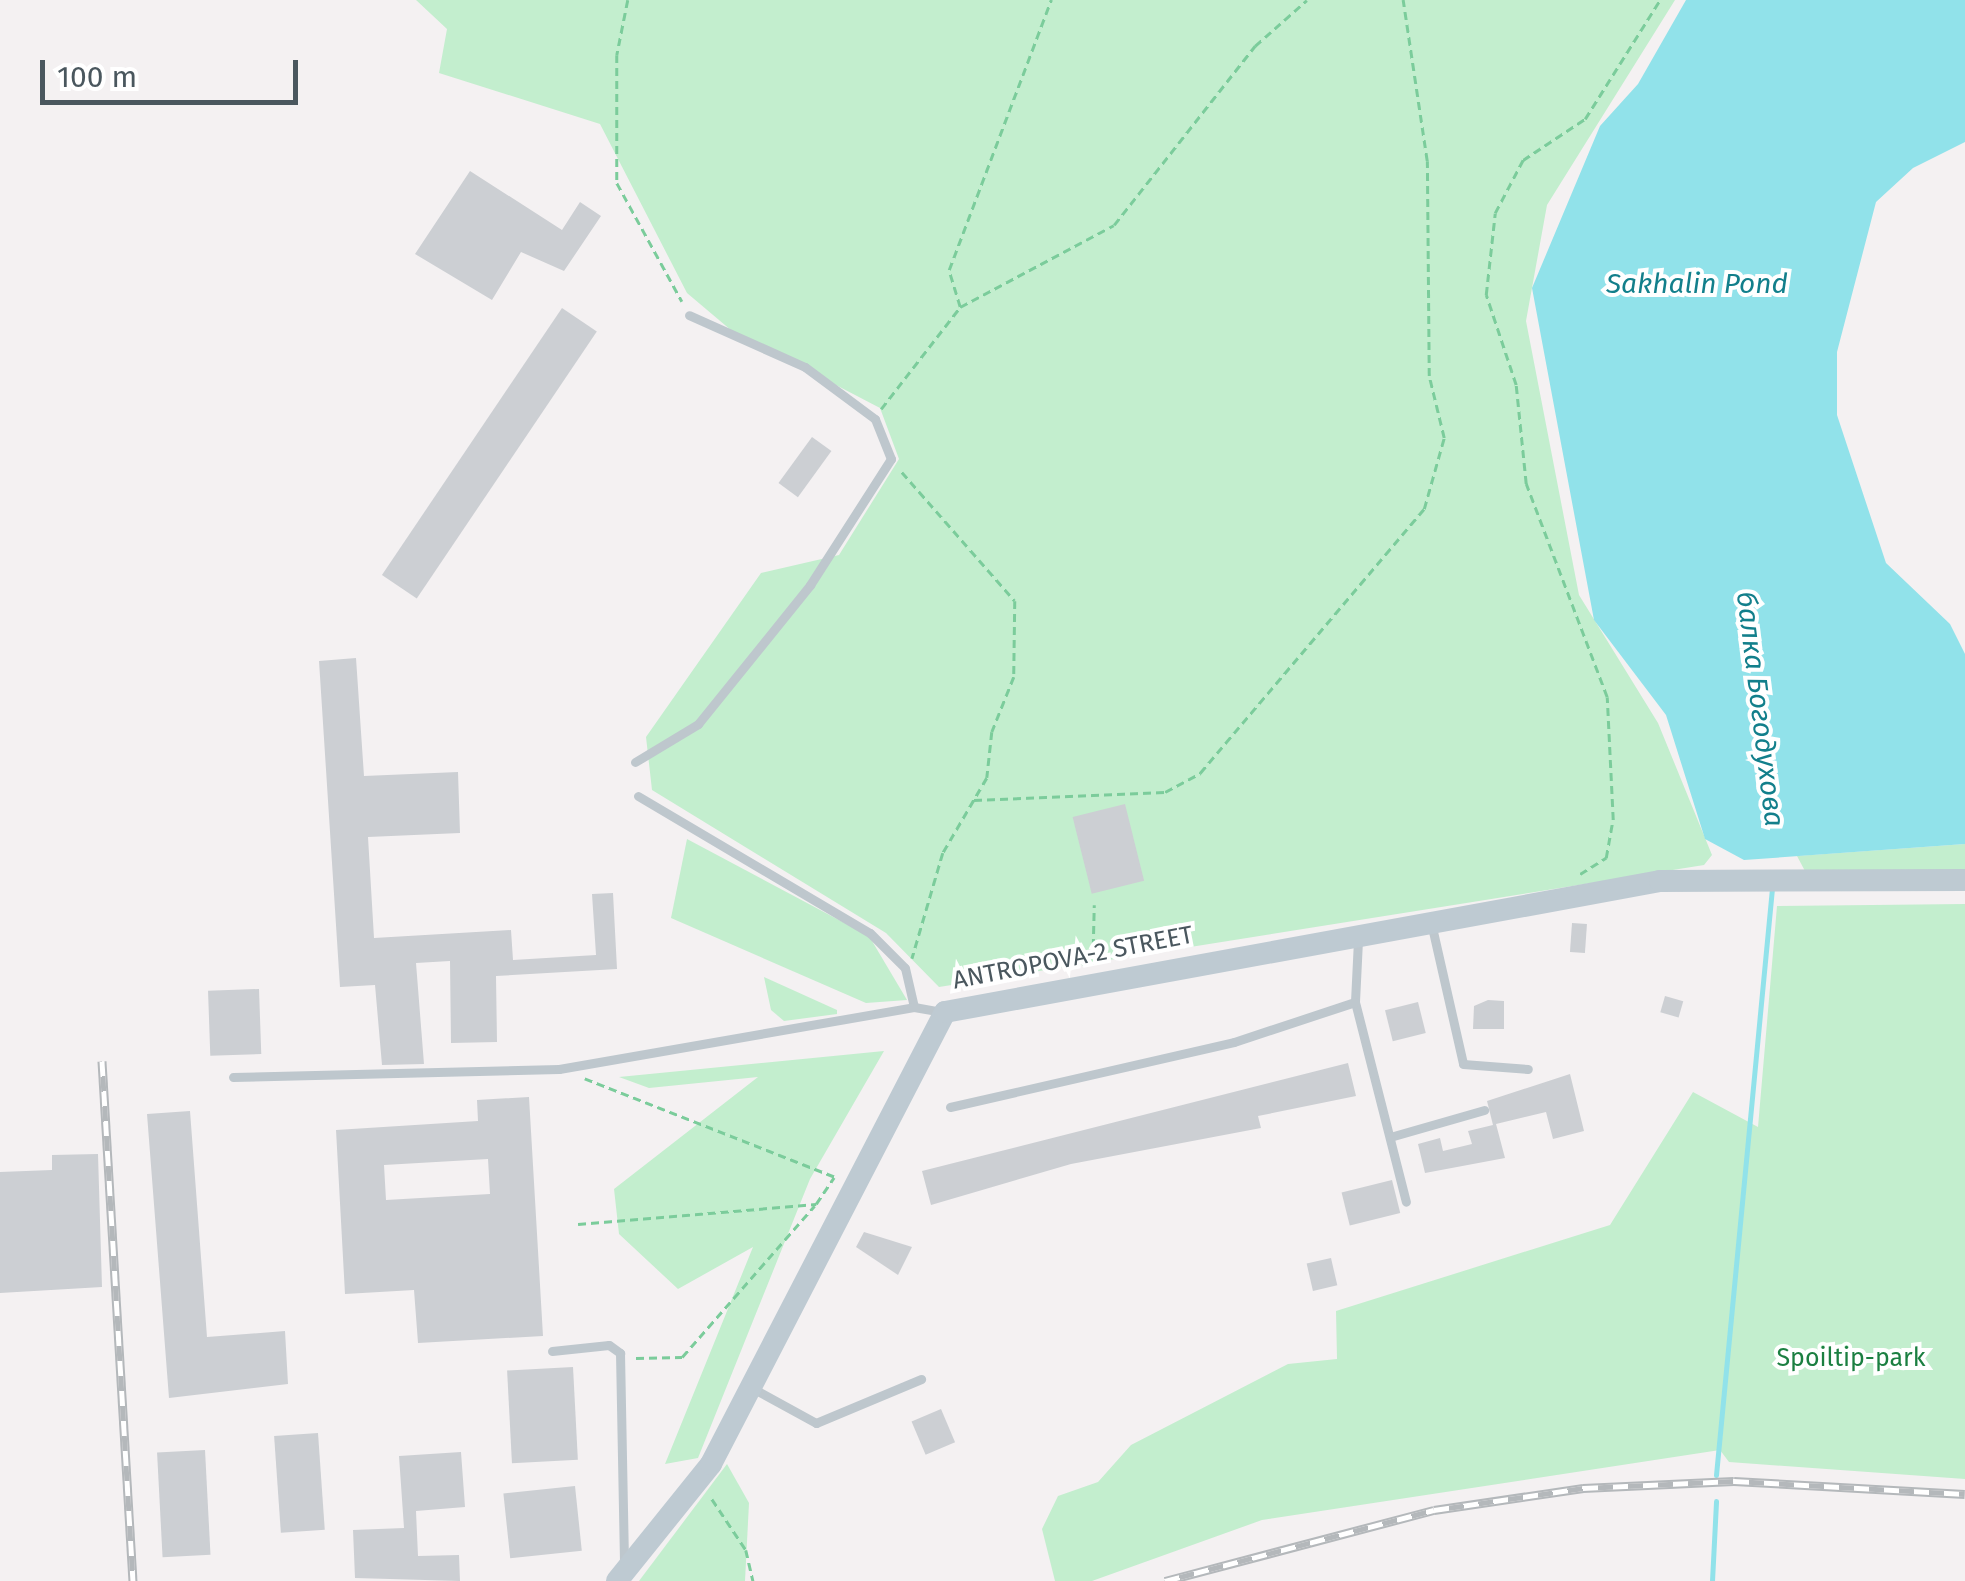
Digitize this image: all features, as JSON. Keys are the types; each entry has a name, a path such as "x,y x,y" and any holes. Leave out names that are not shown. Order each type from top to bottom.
{"street":[{"name":"ANTROPOVA-2 STREET","path":"620,1577 699,1479 754,1389 944,1012 1072,984 1578,894 1728,880 1965,880"}],"lane":[{"path":"635,762 698,724 810,586 891,459 875,419 805,367 689,315"},
{"path":"638,796 870,934 905,968 914,1007"},
{"path":"1430,920 1463,1064 1528,1069"},
{"path":"1358,932 1355,1002 1406,1202"},
{"path":"950,1107 1234,1042 1355,1002"},
{"path":"233,1076 559,1069 914,1007 944,1012"},
{"path":"1390,1137 1484,1110"},
{"path":"552,1352 609,1345 620,1359 620,1577"},
{"path":"754,1389 816,1423 922,1379"}],"path":[{"path":"628,0 617,55 617,183 689,315"},
{"path":"960,307 949,270 1051,0"},
{"path":"875,419 960,307 1114,225 1254,46 1307,0"},
{"path":"974,800 1165,792 1200,773 1424,509 1444,438 1429,376 1427,161 1404,0"},
{"path":"1578,894 1578,876 1606,858 1613,820 1607,698 1526,484 1516,385 1486,294 1495,213 1523,160 1586,119 1660,0"},
{"path":"891,459 1015,601 1014,677 974,800 943,853 919,950 905,968"},
{"path":"1072,984 1094,947 1094,905"},
{"path":"559,1069 834,1177 816,1204 682,1357 620,1359"},
{"path":"578,1224 816,1204"},
{"path":"699,1479 746,1550 754,1581"}],"green space":[{"path":"416,0 1675,0 1547,205 1526,321 1579,595 1658,723 1712,855 1704,865 939,987 886,933 652,790 646,737 761,573 839,555 899,459 880,408 732,331 687,293 600,124 439,73 447,29"},
{"path":"687,839 869,936 907,1000 866,1003 671,918"},
{"path":"1965,844 1965,871 1805,871 1797,856"},
{"name":"Spoiltip-park","path":"1965,904 1965,1479 1729,1462 1720,1450 1262,1520 1092,1581 1055,1581 1042,1529 1058,1496 1098,1482 1131,1445 1288,1364 1337,1359 1336,1311 1610,1225 1693,1092 1758,1127 1777,906"},
{"path":"764,977 837,1010 837,1014 784,1021 771,1010"},
{"path":"884,1051 810,1179 698,1458 665,1464 753,1247 678,1289 619,1234 614,1189 758,1077 649,1088 619,1077"},
{"path":"727,1464 749,1503 745,1581 639,1581"}],"water":[{"name":"Sakhalin Pond","path":"1686,0 1965,0 1965,142 1913,168 1876,202 1837,352 1837,415 1886,563 1950,624 1965,654 1965,844 1744,860 1705,839 1666,715 1594,620 1532,288 1600,126 1638,84"}],"building":[{"path":"470,171 562,230 580,202 601,216 564,271 521,252 492,300 415,254"},
{"path":"562,308 597,331 417,598 382,575"},
{"path":"812,437 831,451 798,497 778,483"},
{"path":"356,658 364,776 458,772 460,833 368,837 374,938 511,930 513,960 596,955 592,894 613,893 617,969 496,976 497,1042 451,1043 450,961 416,963 424,1064 382,1065 375,985 340,987 319,661"},
{"path":"1125,804 1144,881 1092,894 1073,817"},
{"path":"1572,923 1587,924 1585,953 1570,952"},
{"path":"259,989 261,1054 210,1056 208,991"},
{"path":"1665,996 1683,1001 1679,1018 1660,1012"},
{"path":"1488,1000 1504,1001 1504,1029 1473,1029 1474,1006"},
{"path":"1418,1002 1426,1033 1393,1041 1385,1010"},
{"path":"1348,1063 1356,1096 1258,1116 1261,1128 1071,1164 931,1205 922,1171"},
{"path":"1570,1074 1584,1131 1553,1139 1546,1112 1496,1124 1505,1158 1425,1173 1418,1144 1440,1138 1443,1151 1472,1144 1468,1131 1493,1125 1487,1101"},
{"path":"529,1097 543,1336 418,1343 414,1290 345,1294 336,1130 478,1121 477,1100","holes":["488,1159 490,1194 386,1200 384,1165"]},
{"path":"190,1111 207,1337 285,1331 288,1384 169,1398 147,1114"},
{"path":"98,1154 102,1287 0,1293 0,1172 52,1170 52,1155"},
{"path":"1392,1180 1400,1213 1350,1226 1342,1193"},
{"path":"864,1232 912,1247 898,1275 856,1247"},
{"path":"1331,1258 1337,1285 1313,1291 1307,1264"},
{"path":"573,1367 578,1460 512,1463 507,1370"},
{"path":"941,1409 955,1442 926,1455 912,1422"},
{"path":"318,1433 325,1530 281,1533 274,1436"},
{"path":"205,1450 210,1555 163,1557 157,1453"},
{"path":"461,1452 465,1507 416,1511 418,1556 459,1555 460,1581 355,1578 353,1530 404,1528 399,1456"},
{"path":"575,1486 582,1551 510,1558 503,1494"}],"waterway":[{"name":"балка Богодухова","path":"1716,1475 1772,888"},
{"name":"балка Богодухова","path":"1712,1581 1716,1501"}],"railway":[{"path":"102,1061 133,1581"},
{"path":"1165,1581 1434,1510 1583,1488 1734,1481 1965,1494"}]}
